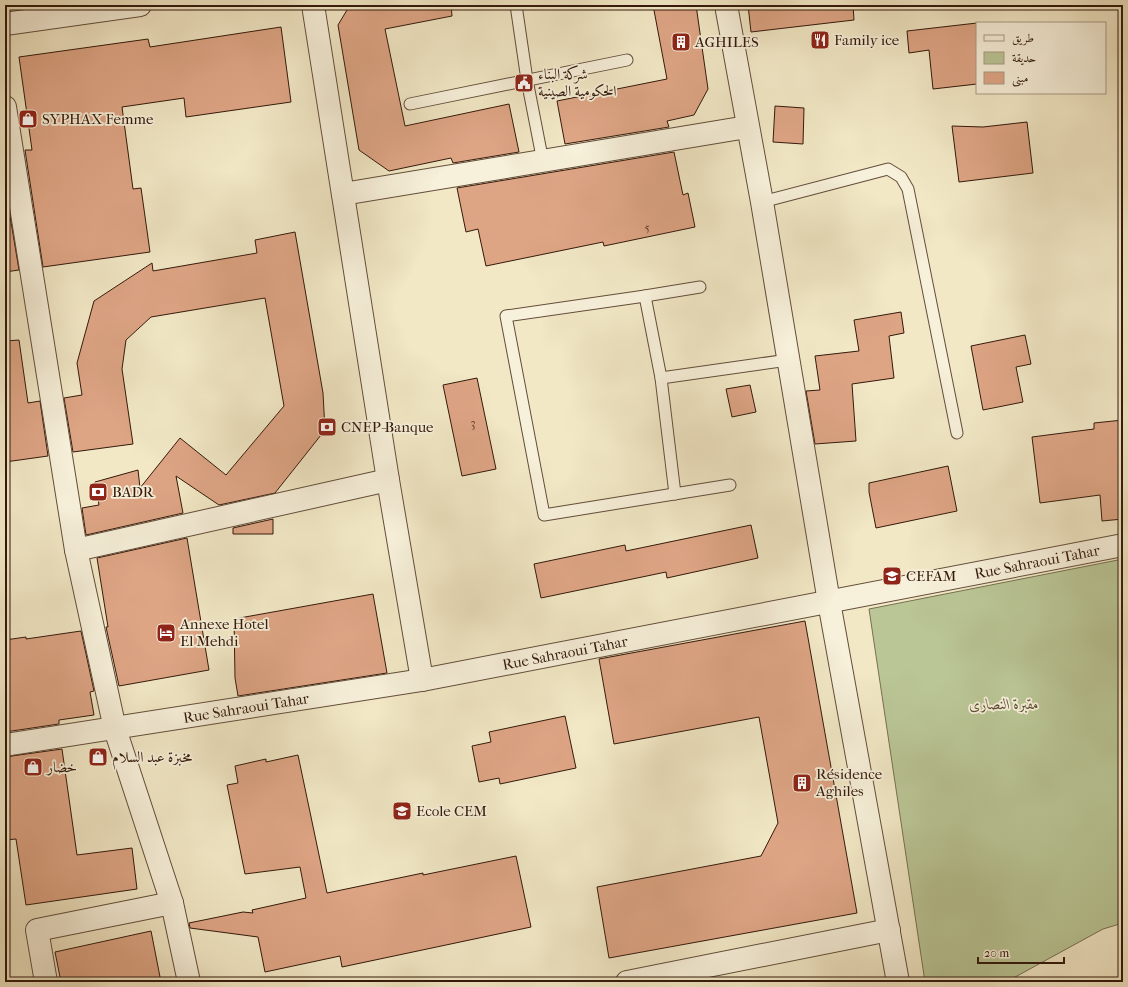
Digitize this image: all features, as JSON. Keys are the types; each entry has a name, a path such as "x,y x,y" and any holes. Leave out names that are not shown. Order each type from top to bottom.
{"street":[{"path":"5,24 140,5"},
{"path":"313,5 388,480 422,680"},
{"path":"726,5 747,127 762,202 829,602 898,982"},
{"path":"5,107 76,550 115,729 172,903 190,982"},
{"path":"344,194 747,127"},
{"path":"76,550 388,480"},
{"name":"Rue Sahraoui Tahar","path":"5,745 422,680 1123,545"},
{"path":"46,982 37,930 172,903"},
{"path":"627,982 889,930"}],"lane":[{"path":"516,5 527,80 543,162"},
{"path":"410,104 627,60"},
{"path":"762,202 888,169 901,177 908,189 957,433"},
{"path":"700,287 506,316 544,515 730,485"},
{"path":"645,296 661,378 675,494"},
{"path":"661,378 788,360"}],"green space":[{"name":"مقبرة النصارى","path":"1123,559 1123,923 1103,929 1006,982 925,982 869,609"}],"building":[{"path":"350,5 451,5 452,16 385,29 405,126 509,104 519,152 453,163 451,158 389,171 359,150 338,25"},
{"name":"AGHILES","path":"653,5 696,5 708,89 694,115 667,121 669,127 565,144 557,101 667,79"},
{"path":"748,5 853,5 854,20 751,32"},
{"path":"976,23 976,84 933,89 929,50 909,53 907,31"},
{"path":"281,27 291,102 186,117 184,98 122,107 133,189 141,188 150,252 43,267 25,150 32,150 19,57 148,39 150,47"},
{"path":"775,106 804,108 803,144 773,142"},
{"path":"1027,122 1033,173 959,182 952,126 983,127"},
{"path":"674,152 683,195 688,193 695,227 604,246 603,242 486,266 478,229 466,232 457,188"},
{"path":"5,186 19,270 5,272"},
{"path":"295,232 323,393 325,430 275,493 219,505 176,476 183,513 86,535 82,508 99,505 95,482 138,470 140,488 180,438 226,475 284,406 265,298 151,317 126,340 122,369 133,444 73,452 64,398 82,395 77,363 94,301 152,263 153,271 257,253 255,240"},
{"path":"901,312 904,333 889,336 894,378 852,384 856,441 815,444 806,391 820,390 815,356 859,351 854,320"},
{"path":"1025,335 1031,364 1016,367 1023,402 983,410 971,346"},
{"path":"19,340 28,403 40,401 48,456 5,462 5,341"},
{"path":"477,378 496,469 462,476 443,385"},
{"path":"750,385 756,412 732,417 726,389"},
{"path":"1123,420 1123,519 1102,521 1100,495 1040,503 1032,437 1094,429 1094,423"},
{"path":"948,466 957,511 876,528 869,492 869,483"},
{"path":"273,519 273,534 233,534 233,528"},
{"path":"751,525 758,558 667,578 666,572 541,598 534,564 625,545 626,551"},
{"path":"187,538 209,670 119,686 106,627 108,627 97,558"},
{"path":"373,594 387,673 238,696 235,678 234,619"},
{"name":"Résidence Aghiles","path":"805,621 857,913 609,958 597,887 761,856 778,823 759,717 614,744 599,659"},
{"path":"81,631 94,691 90,692 94,715 59,720 59,724 5,732 5,640 26,637 26,639"},
{"path":"565,716 576,768 500,784 499,778 479,782 472,746 491,742 489,732"},
{"path":"62,749 77,855 132,848 137,889 26,905 16,839 5,840 5,757"},
{"path":"298,755 327,893 516,856 531,927 342,967 340,956 265,972 258,937 190,928 189,923 243,912 253,913 252,910 306,898 300,867 245,874 227,785 238,783 235,766 266,759 266,762"},
{"path":"151,931 161,982 61,982 55,952"}],"place":[{"name":"Family ice","path":"820,40"},
{"name":"AGHILES","path":"681,42"},
{"name":"شركة البناء الحكومية الصينية","path":"524,83"},
{"name":"SYPHAX Femme","path":"28,119"},
{"name":"CNEP-Banque","path":"327,427"},
{"name":"BADR","path":"98,492"},
{"name":"CEFAM","path":"892,576"},
{"name":"Annexe Hotel El Mehdi","path":"166,633"},
{"name":"مخبزة عبد السلام","path":"98,757"},
{"name":"خضار","path":"33,767"},
{"name":"Résidence Aghiles","path":"802,783"},
{"name":"Ecole CEM","path":"402,811"}]}
